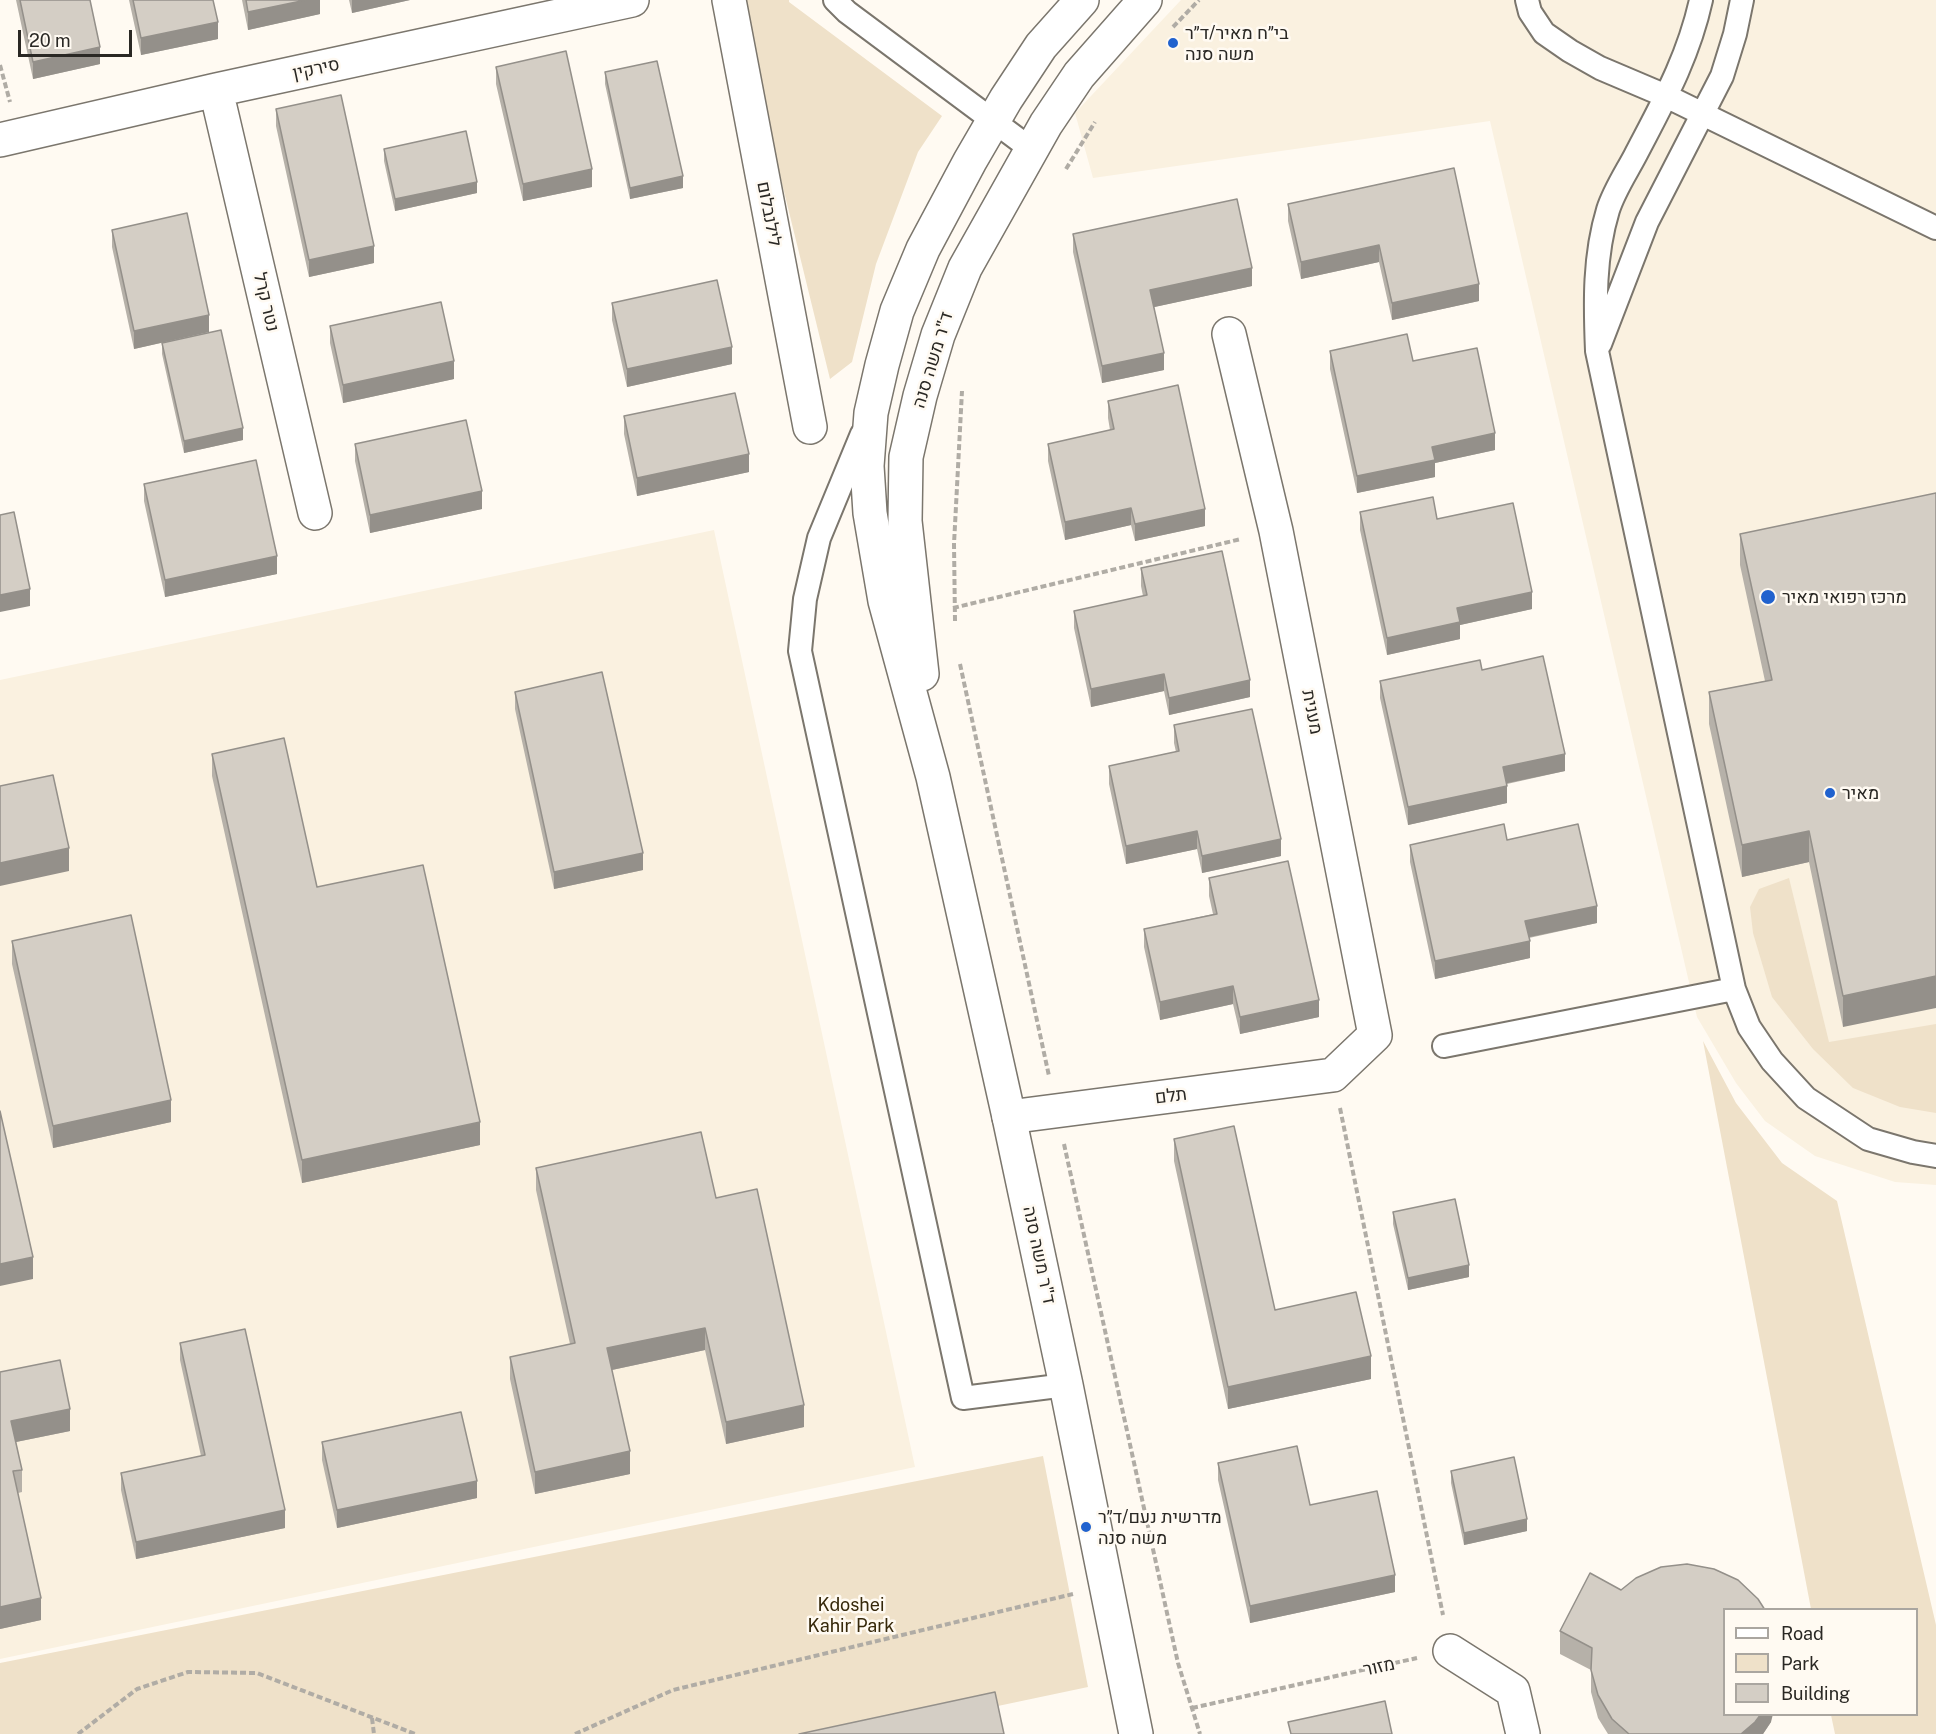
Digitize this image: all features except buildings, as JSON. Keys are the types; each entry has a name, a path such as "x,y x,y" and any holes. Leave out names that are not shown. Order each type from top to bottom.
{"street":[{"name":"סירקין","path":"0,140 216,90 632,0"},
{"name":"לילנבלום","path":"729,0 810,427"},
{"name":"ד\"ר משה סנה","path":"1082,0 1041,46 993,121 923,249 897,311 871,413 867,466 870,513 883,590 933,777 1009,1117 1136,1734"},
{"name":"ד\"ר משה סנה","path":"933,777 905,520 906,457 920,396 938,335 965,268 1031,149 1079,75 1145,0"},
{"name":"נטר קרל","path":"216,90 315,513"},
{"name":"מענית","path":"1229,334 1276,531 1375,1035 1333,1075"},
{"name":"תלם","path":"1009,1117 1333,1075"},
{"path":"1450,1651 1513,1691 1523,1734"}],"lane":[{"path":"835,0 847,12 1031,149"},
{"path":"1527,0 1530,12 1544,33 1600,68 1666,96 1936,228"},
{"path":"1701,0 1684,60 1609,208 1598,254 1595,283 1597,351 1734,988 1749,1027 1772,1061 1806,1098 1868,1139 1936,1156"},
{"path":"1597,351 1647,222 1722,76 1735,34 1742,0"},
{"path":"871,413 819,538 805,598 800,651 963,1398 1066,1385"},
{"path":"1444,1046 1734,988"}],"path":[{"path":"1167,34 1199,0"},
{"path":"1063,174 1100,114"},
{"path":"956,631 954,544 962,380"},
{"path":"915,617 1276,531"},
{"path":"958,655 1178,1663 1200,1734"},
{"path":"1333,1075 1450,1651"},
{"path":"575,1734 673,1690 1106,1586"},
{"name":"מזור","path":"1192,1707 1450,1651"},
{"path":"78,1734 137,1689 188,1672 257,1674 415,1734"},
{"path":"372,1718 374,1734"}],"shaded area":[{"name":"מרכז רפואי מאיר","path":"1181,0 1936,0 1936,1185 1895,1182 1815,1156 1765,1121 1736,1083 1697,1017 1490,121 1093,178 1075,113"},
{"path":"714,530 915,1467 0,1659 0,680"}],"green space":[{"path":"737,0 789,0 942,116 918,152 876,264 852,362 830,379"},
{"path":"1789,878 1829,1042 1936,1024 1936,1113 1900,1107 1853,1088 1813,1049 1772,997 1753,933 1750,907 1759,889"},
{"path":"1703,1041 1736,1103 1782,1163 1837,1201 1936,1625 1936,1734 1835,1734 1831,1716 1918,1716 1918,1608 1811,1608"},
{"name":"Kdoshei Kahir Park","path":"1043,1456 1088,1687 865,1734 0,1734 0,1663"}],"place":[{"name":"בי״ח מאיר/ד״ר משה סנה","path":"1173,43"},
{"name":"מרכז רפואי מאיר","path":"1768,597"},
{"name":"מאיר","path":"1830,793"},
{"name":"מדרשית נעם/ד״ר משה סנה","path":"1086,1527"}]}
